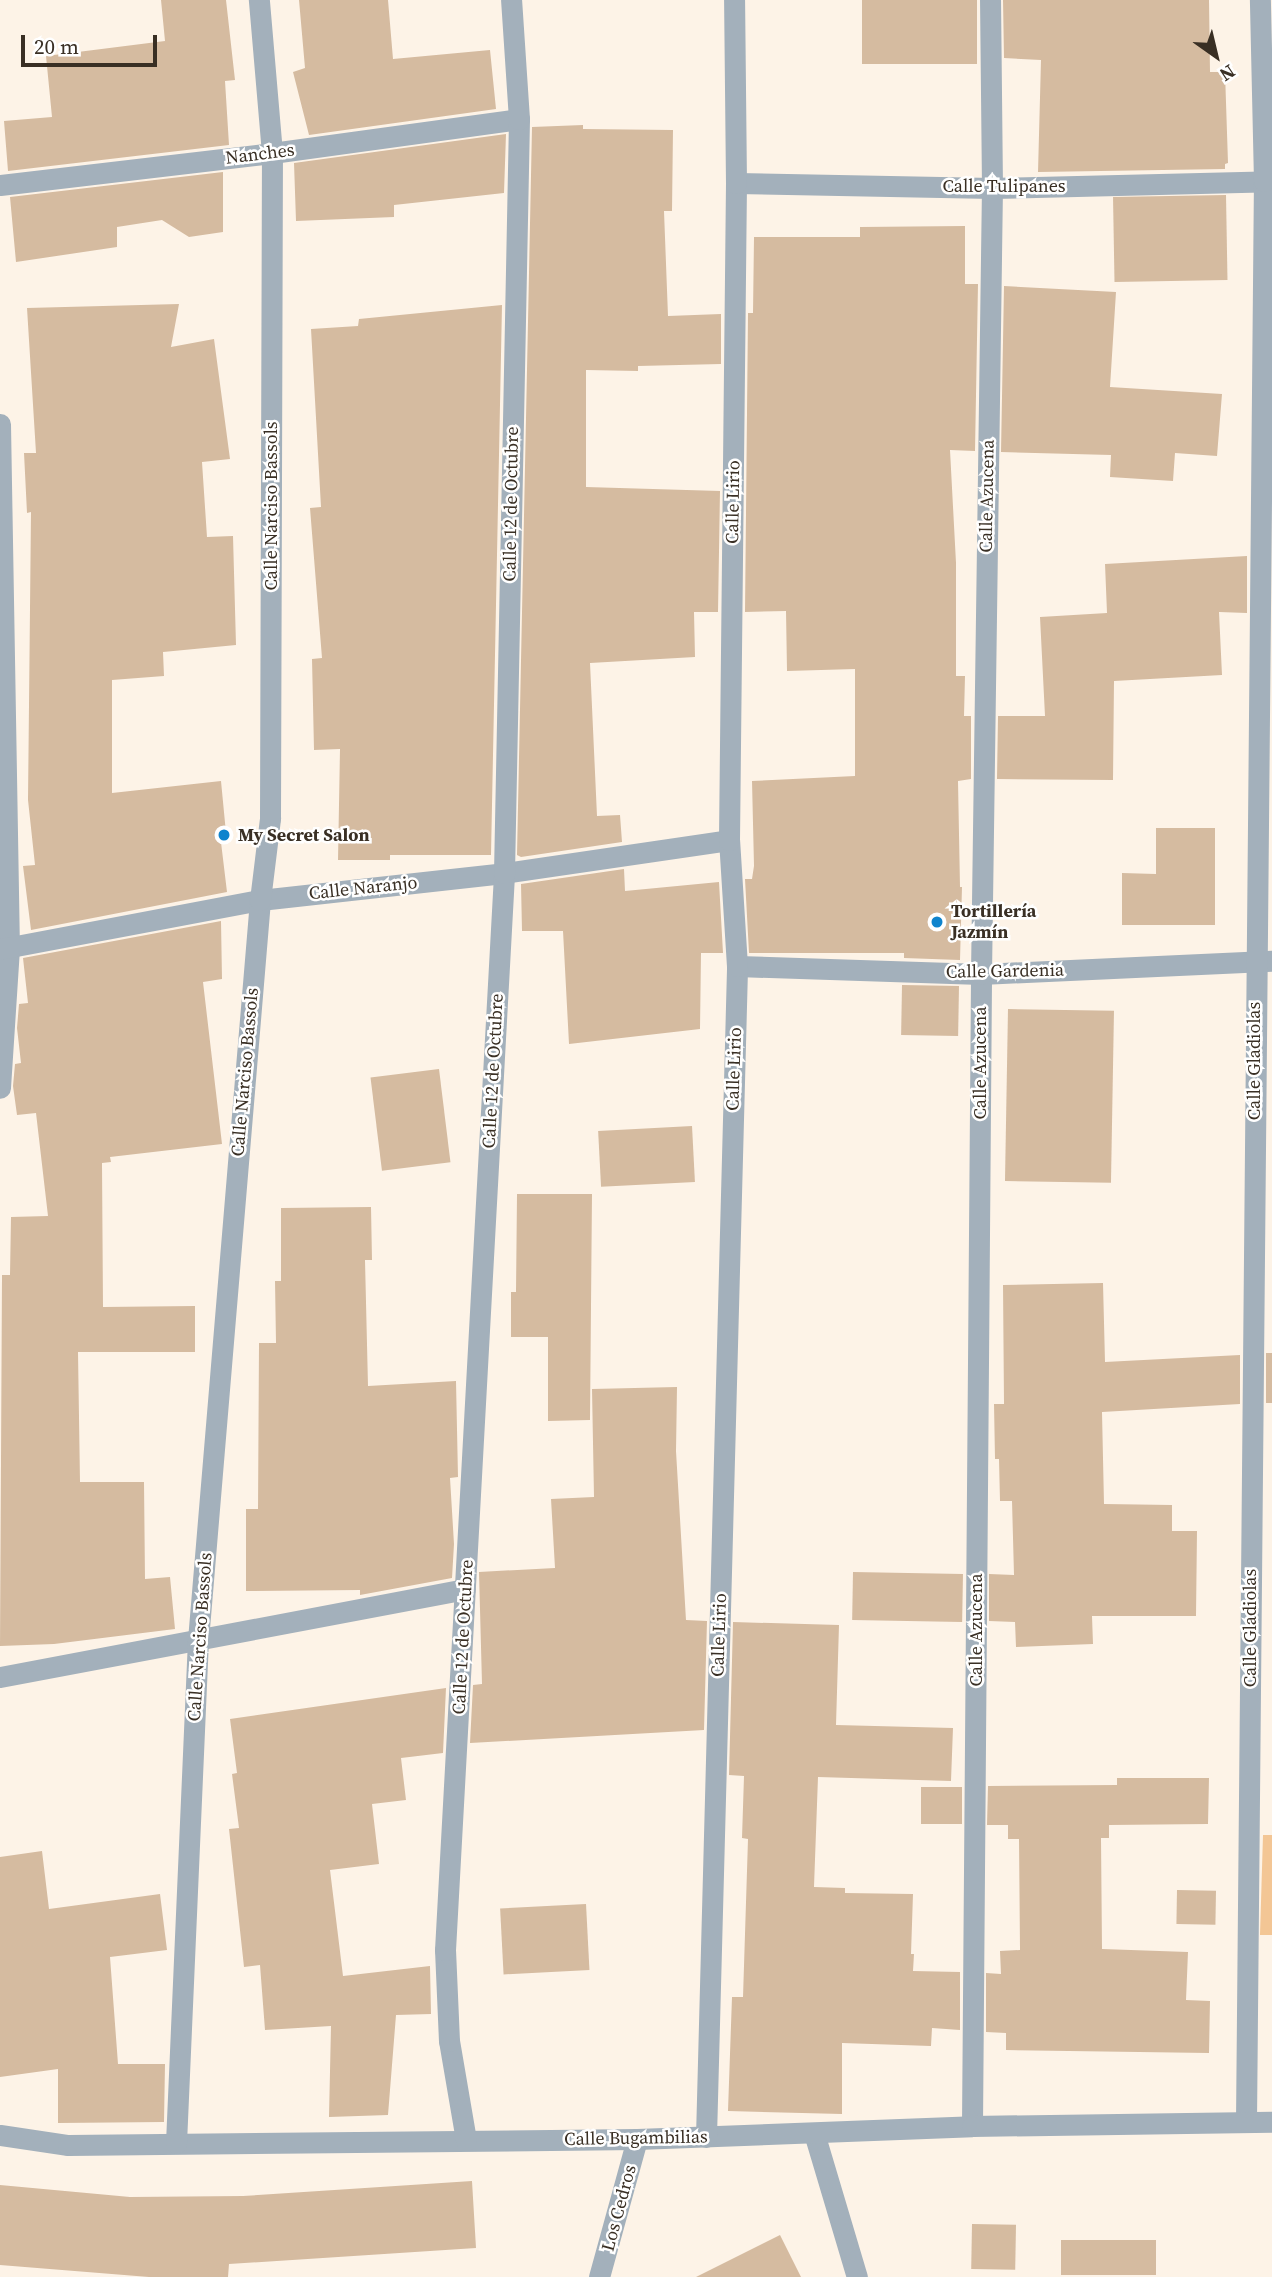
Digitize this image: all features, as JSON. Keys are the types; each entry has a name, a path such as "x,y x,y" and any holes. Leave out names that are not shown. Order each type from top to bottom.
{"street":[{"name":"Calle Narciso Bassols","path":"176,2143 198,1640 260,900 270,818 272,153 259,0"},
{"name":"Calle 12 de Octubre","path":"466,2140 449,2040 445,1950 504,873 519,118 511,0"},
{"name":"Calle Lirio","path":"706,2137 737,966 729,839 736,183 734,0"},
{"name":"Calle Azucena","path":"972,2126 981,974 992,188 990,0"},
{"name":"Calle Gladiolas","path":"1246,2122 1263,961 1268,181 1260,0"},
{"name":"Nanches","path":"0,185 272,153 519,118"},
{"name":"Calle Tulipanes","path":"736,183 992,188 1268,181"},
{"path":"0,424 5,948 0,1088"},
{"name":"Calle Naranjo","path":"5,948 260,900 504,873 729,839"},
{"name":"Calle Gardenia","path":"737,966 981,974 1263,961"},
{"path":"0,1677 466,1589"},
{"name":"Calle Bugambilias","path":"0,2135 68,2145 637,2139 972,2126 1272,2122"},
{"path":"814,2133 857,2277"},
{"name":"Los Cedros","path":"599,2277 637,2139"}],"shaded area":[{"path":"1263,1835 1272,1835 1272,1935 1260,1935"}],"building":[{"path":"161,0 226,0 235,80 225,81 229,145 8,171 4,121 52,117 46,56 165,41"},
{"path":"299,0 388,0 393,59 490,50 496,109 309,135 293,72 305,68"},
{"path":"862,0 977,0 977,64 862,64"},
{"path":"1003,0 1209,0 1210,72 1225,72 1228,163 1225,164 1225,169 1038,172 1041,60 1004,58"},
{"path":"583,125 583,129 673,130 672,211 664,211 668,316 721,314 721,364 638,366 638,371 586,370 586,487 720,491 718,612 694,612 695,657 590,663 597,816 620,815 622,842 521,857 517,855 532,127"},
{"path":"506,134 504,193 394,205 394,217 296,221 294,163"},
{"path":"223,172 223,232 189,237 162,220 117,227 117,247 16,262 10,197"},
{"path":"1226,195 1227,280 1115,282 1113,197"},
{"path":"965,226 965,284 978,284 975,451 950,450 956,563 956,676 965,676 964,716 971,716 971,779 958,781 962,887 960,960 904,958 904,953 749,953 745,879 752,879 754,866 752,781 855,776 855,669 787,671 786,611 745,612 748,313 753,313 754,237 860,237 860,227"},
{"path":"1004,286 1116,292 1110,387 1222,394 1217,456 1175,453 1173,481 1110,477 1111,455 1001,452"},
{"path":"179,304 171,347 214,339 230,459 202,462 207,537 233,536 236,645 163,652 164,676 112,680 112,793 221,781 226,833 220,834 227,892 31,930 23,866 35,865 28,800 31,512 27,513 24,453 36,453 27,308"},
{"path":"502,305 491,855 390,855 390,860 338,860 340,749 314,750 312,659 322,658 310,508 321,507 311,329 358,326 359,319"},
{"path":"1247,556 1247,613 1219,612 1222,675 1114,681 1113,780 997,779 998,716 1045,716 1040,617 1107,613 1105,564"},
{"path":"1156,828 1215,828 1215,925 1122,925 1122,873 1156,874"},
{"path":"624,869 625,891 719,882 723,953 701,953 700,1029 569,1044 563,931 522,931 521,884"},
{"path":"221,921 222,979 203,982 222,1144 110,1157 111,1162 102,1163 103,1307 195,1306 195,1352 78,1352 80,1482 144,1482 145,1579 170,1577 175,1629 54,1644 0,1646 2,1275 10,1275 11,1217 48,1216 36,1113 17,1115 13,1086 15,1064 21,1063 17,1028 19,1004 28,1003 23,958"},
{"path":"902,985 959,986 958,1036 901,1035"},
{"path":"1008,1009 1114,1011 1111,1183 1005,1181"},
{"path":"439,1069 450,1162 382,1171 371,1077"},
{"path":"692,1126 695,1182 601,1187 598,1131"},
{"path":"517,1194 592,1194 590,1420 548,1421 548,1337 511,1337 511,1292 516,1292"},
{"path":"371,1207 372,1260 365,1260 368,1386 456,1381 458,1477 450,1478 454,1544 452,1578 360,1595 360,1590 246,1591 246,1509 258,1509 259,1343 276,1343 275,1281 281,1281 281,1208"},
{"path":"1103,1283 1105,1362 1240,1355 1240,1404 1102,1412 1104,1504 1172,1505 1172,1531 1197,1531 1196,1616 1092,1616 1093,1644 1016,1647 1015,1622 989,1621 989,1574 1014,1575 1012,1501 1000,1501 999,1459 995,1459 994,1404 1004,1404 1003,1285"},
{"path":"1266,1353 1272,1353 1272,1403 1266,1403"},
{"path":"677,1387 676,1451 686,1620 707,1621 704,1730 470,1743 473,1685 482,1684 479,1572 555,1568 551,1499 594,1497 592,1389"},
{"path":"853,1572 963,1574 962,1622 852,1620"},
{"path":"733,1622 839,1625 836,1725 953,1728 951,1781 818,1777 814,1887 845,1888 845,1893 913,1894 913,1971 960,1972 960,2030 932,2028 931,2046 842,2043 842,2114 728,2111 732,1997 743,1997 748,1839 742,1838 744,1776 729,1775"},
{"path":"446,1688 443,1753 401,1758 406,1800 372,1804 379,1864 330,1870 343,1976 430,1966 431,2014 396,2015 388,2115 329,2117 331,2026 265,2030 260,1965 244,1967 229,1829 239,1828 232,1774 237,1773 230,1719"},
{"path":"1117,1778 1209,1778 1208,1824 1109,1825 1109,1838 1101,1838 1102,1949 1188,1952 1186,2000 1210,2001 1209,2053 1006,2050 1006,2033 986,2032 986,1973 1001,1974 1000,1951 1020,1950 1019,1839 1008,1839 1008,1825 987,1825 988,1786 1117,1785"},
{"path":"921,1787 962,1787 962,1824 921,1824"},
{"path":"42,1851 49,1909 160,1894 167,1950 110,1957 118,2064 165,2064 164,2122 58,2123 58,2069 0,2077 0,1857"},
{"path":"1177,1890 1216,1891 1215,1925 1176,1924"},
{"path":"586,1904 589,1970 504,1974 500,1909"},
{"path":"472,2181 476,2248 229,2264 228,2277 149,2277 0,2265 0,2185 130,2197 243,2196"},
{"path":"972,2224 1016,2225 1015,2270 971,2269"},
{"path":"780,2235 801,2277 696,2277"},
{"path":"1061,2240 1156,2240 1156,2275 1061,2275"}],"place":[{"name":"My Secret Salon","path":"224,835"},
{"name":"Tortillería Jazmín","path":"937,922"}]}
